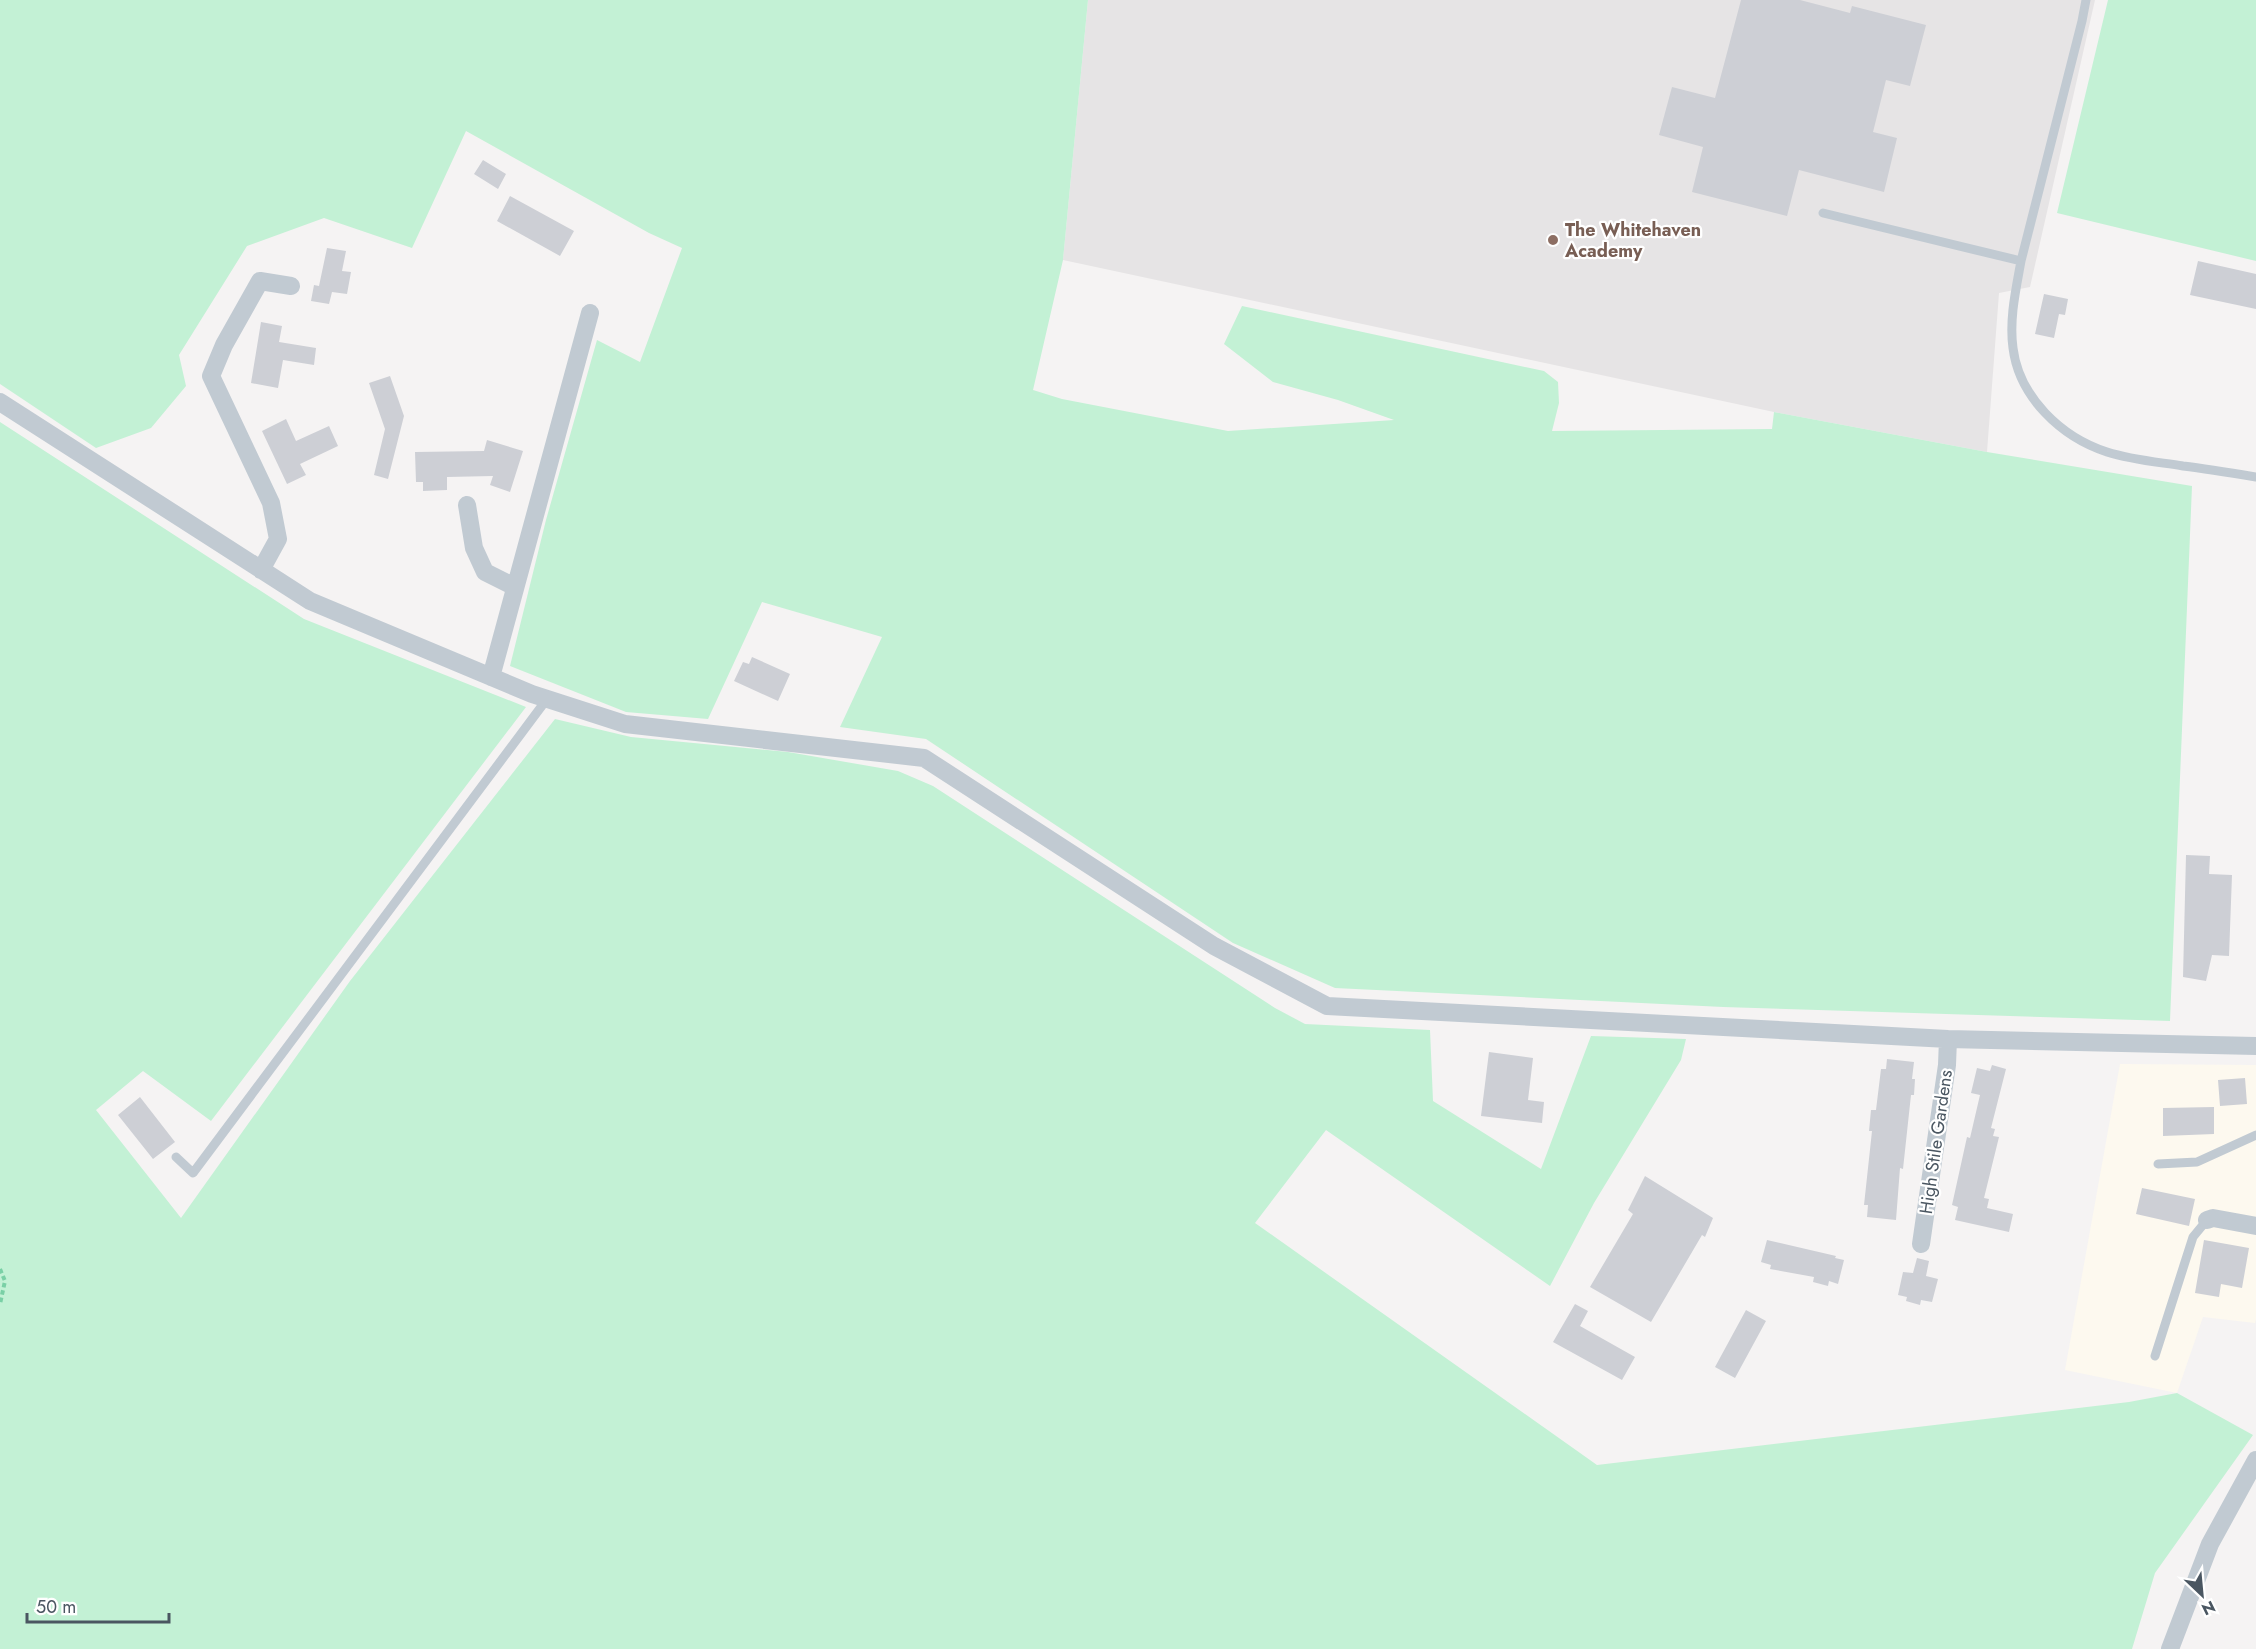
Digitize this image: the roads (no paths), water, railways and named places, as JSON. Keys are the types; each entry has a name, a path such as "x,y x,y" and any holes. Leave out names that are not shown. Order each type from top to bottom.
{"street":[{"path":"261,570 278,539 271,503 211,376 224,345 260,281 291,286"},
{"path":"491,677 590,313"},
{"path":"0,402 310,601 548,699 625,724 924,758 1214,946 1327,1006 1948,1039 2256,1046"},
{"path":"467,505 474,548 485,572 515,587"},
{"name":"High Stile Gardens","path":"1921,1244 1947,1065 1948,1039"},
{"path":"2207,1220 2212,1218 2256,1226"},
{"path":"2170,1649 2210,1544 2256,1460"}],"lane":[{"path":"2086,0 2021,261 2015,297 2013,348 2018,370 2027,390 2041,409 2080,440 2105,451 2136,459 2256,477"},
{"path":"1823,213 2021,261"},
{"path":"176,1157 193,1173 548,699"},
{"path":"2158,1164 2197,1162 2256,1135"},
{"path":"2155,1356 2193,1237 2207,1220"}],"place":[{"name":"The Whitehaven Academy","path":"1553,240"}]}
